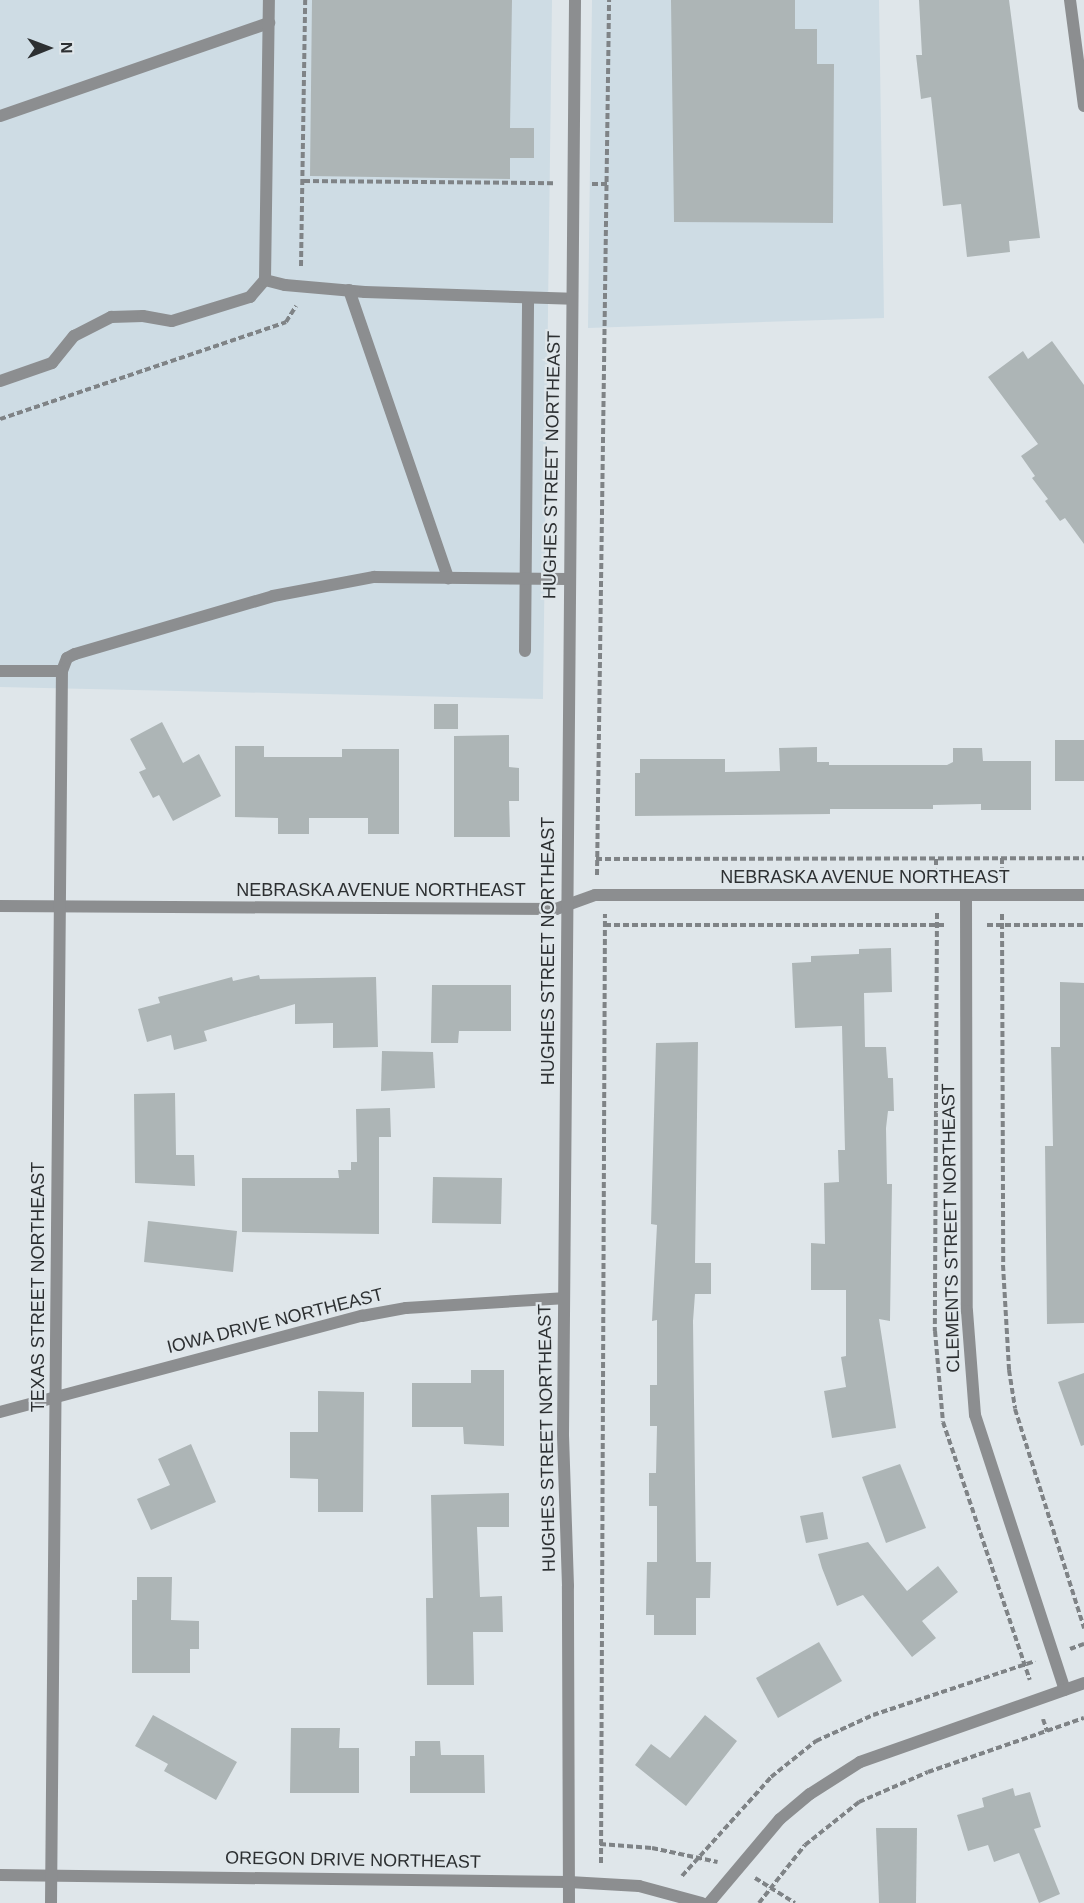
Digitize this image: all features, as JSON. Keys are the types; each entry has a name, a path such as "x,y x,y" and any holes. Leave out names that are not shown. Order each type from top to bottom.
{"street":[{"path":"0,381 52,363 74,336 111,317 143,316 172,321 250,297 265,280 269,0"},
{"name":"HUGHES STREET NORTHEAST","path":"569,1903 563,1298 575,0"},
{"path":"1070,0 1084,106"},
{"path":"0,116 269,23"},
{"path":"265,280 301,287 349,290 572,299"},
{"path":"349,290 448,578"},
{"path":"525,651 528,298"},
{"path":"0,671 62,671 67,657 75,654 273,596 374,577 569,579"},
{"name":"TEXAS STREET NORTHEAST","path":"51,1903 62,671"},
{"name":"NEBRASKA AVENUE NORTHEAST","path":"0,906 556,909 605,895 1084,895"},
{"name":"CLEMENTS STREET NORTHEAST","path":"966,895 967,1311 975,1415 1065,1690"},
{"name":"IOWA DRIVE NORTHEAST","path":"0,1412 362,1316 406,1308 563,1298"},
{"path":"709,1903 780,1819 810,1794 860,1762 1084,1683"},
{"name":"OREGON DRIVE NORTHEAST","path":"0,1875 569,1882 639,1886 702,1903"}],"path":[{"path":"0,419 286,322 294,314 301,287 305,0"},
{"path":"602,1884 600,1844 605,895 596,871 596,859 609,0"},
{"path":"303,181 607,184"},
{"path":"1002,858 1003,1265 1009,1370 1015,1409 1084,1628"},
{"path":"596,859 1084,858"},
{"path":"605,925 1084,924"},
{"path":"759,1903 805,1845 859,1803 928,1772 1084,1718"},
{"path":"600,1844 674,1852 737,1870 795,1903"}],"shaded area":[{"path":"0,0 552,0 543,699 0,687"},
{"path":"592,0 879,0 884,318 588,328"}],"building":[{"path":"312,0 512,0 510,128 534,128 534,158 510,158 510,179 310,176"},
{"path":"671,0 795,0 795,29 817,29 817,64 834,64 833,223 674,222"},
{"path":"919,0 1009,0 1040,238 1009,241 1010,252 967,257 961,204 943,206 931,97 921,99 916,55 922,55"},
{"path":"1052,341 1084,385 1084,544 1065,518 1060,521 1045,501 1048,499 1032,478 1035,476 1021,456 1038,444 988,377 1023,351 1028,359"},
{"path":"434,704 458,704 458,729 434,729"},
{"path":"162,722 183,763 199,754 221,796 173,821 159,795 153,798 139,772 146,769 130,739"},
{"path":"509,735 509,767 519,768 519,801 509,801 510,837 454,837 454,736"},
{"path":"1055,740 1084,740 1084,781 1055,781"},
{"path":"235,746 264,746 264,757 342,757 342,749 399,749 399,834 368,834 368,818 309,818 309,834 278,834 278,818 235,817"},
{"path":"817,747 817,762 829,762 829,765 947,765 953,762 953,748 982,748 983,761 1031,761 1031,810 981,810 981,804 933,805 933,809 830,809 830,814 635,816 635,773 640,773 640,759 725,759 725,772 780,771 779,748"},
{"path":"891,948 892,992 864,993 865,1047 886,1047 888,1078 893,1078 894,1111 888,1111 886,1128 887,1184 892,1184 890,1321 879,1319 896,1428 832,1438 824,1391 846,1387 841,1357 846,1356 846,1290 811,1290 811,1243 825,1244 824,1183 839,1182 838,1150 845,1150 842,1026 795,1028 792,963 811,962 811,956 859,954 859,949"},
{"path":"259,975 260,979 376,977 378,1047 333,1048 333,1023 295,1024 295,1004 204,1031 207,1041 174,1050 171,1035 147,1042 138,1009 160,1003 158,997 232,977 233,981"},
{"path":"1060,982 1084,983 1084,1323 1047,1324 1045,1146 1053,1146 1051,1047 1060,1047"},
{"path":"432,985 511,985 511,1031 459,1031 458,1043 431,1043"},
{"path":"698,1042 695,1263 711,1263 711,1294 695,1294 693,1321 696,1562 711,1562 710,1598 696,1598 696,1635 654,1635 654,1615 646,1615 647,1562 657,1562 657,1506 649,1506 649,1473 656,1473 657,1426 650,1426 650,1385 657,1385 657,1320 652,1321 657,1225 651,1224 656,1043"},
{"path":"382,1051 433,1052 435,1088 381,1091"},
{"path":"175,1093 176,1155 194,1155 195,1186 135,1183 134,1094"},
{"path":"390,1108 391,1137 379,1137 379,1234 242,1232 242,1178 339,1178 338,1170 351,1170 351,1162 357,1162 356,1109"},
{"path":"433,1177 502,1178 501,1224 432,1223"},
{"path":"148,1221 237,1231 233,1272 144,1262"},
{"path":"471,1370 504,1370 504,1446 464,1444 463,1427 412,1427 412,1383 471,1383"},
{"path":"1084,1373 1084,1445 1081,1446 1058,1382"},
{"path":"318,1391 364,1392 363,1512 318,1512 318,1479 290,1478 290,1432 318,1432"},
{"path":"191,1444 216,1502 151,1530 137,1499 170,1485 158,1459"},
{"path":"900,1464 926,1528 886,1543 862,1477"},
{"path":"509,1493 509,1527 477,1527 480,1597 502,1596 503,1632 473,1632 474,1685 427,1685 426,1598 433,1598 431,1495"},
{"path":"823,1512 828,1539 806,1543 800,1516"},
{"path":"868,1542 907,1591 938,1566 958,1592 922,1621 936,1638 912,1657 863,1595 837,1606 822,1568 818,1554"},
{"path":"137,1577 172,1577 171,1620 199,1621 199,1649 190,1649 190,1673 132,1673 132,1600 137,1600"},
{"path":"819,1642 842,1681 778,1718 756,1678"},
{"path":"153,1715 237,1762 216,1800 164,1771 168,1764 135,1746"},
{"path":"705,1715 737,1741 686,1806 635,1765 651,1744 670,1758"},
{"path":"291,1728 340,1728 339,1748 359,1748 359,1793 290,1793"},
{"path":"415,1741 440,1741 441,1755 484,1755 485,1793 410,1793 410,1756 415,1756"},
{"path":"1013,1788 1015,1796 1030,1792 1041,1827 1034,1829 1060,1894 1039,1903 1019,1853 994,1862 988,1845 968,1851 957,1815 984,1807 982,1798"},
{"path":"876,1828 917,1828 916,1903 879,1903"}]}
